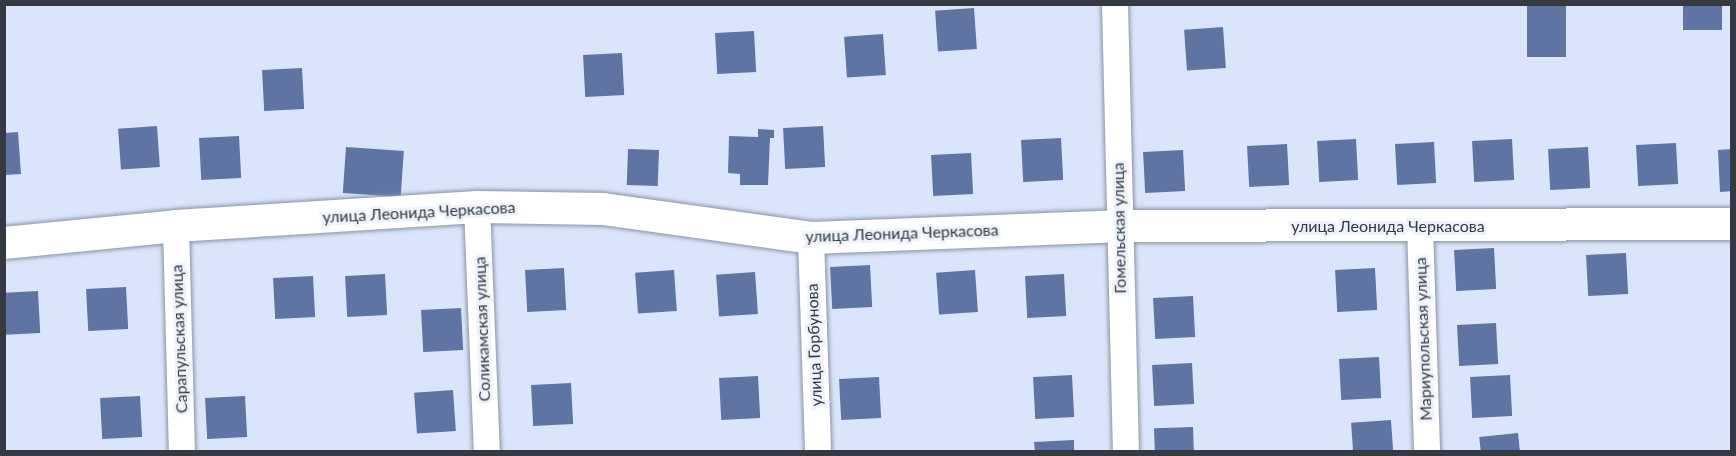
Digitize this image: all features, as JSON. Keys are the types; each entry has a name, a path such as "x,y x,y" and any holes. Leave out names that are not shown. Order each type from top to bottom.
{"street":[{"name":"Гомельская улица","path":"1115,4 1118,226 1126,452"},
{"name":"улица Леонида Черкасова","path":"4,243 176,226 477,207 603,209 811,238 1118,226 1731,224"},
{"name":"Соликамская улица","path":"477,207 487,452"},
{"name":"Сарапульская улица","path":"176,226 182,452"},
{"name":"Мариупольская улица","path":"1420,226 1427,452"},
{"name":"улица Горбунова","path":"811,238 818,452"}],"building":[{"path":"1683,4 1722,4 1722,30 1683,30"},
{"path":"1527,5 1566,5 1566,57 1527,57"},
{"path":"974,8 977,49 938,52 935,11"},
{"path":"1223,27 1226,68 1187,71 1184,30"},
{"path":"754,31 756,72 717,74 715,33"},
{"path":"883,34 886,75 847,78 844,37"},
{"path":"622,53 624,95 585,97 583,55"},
{"path":"302,68 304,109 264,111 262,70"},
{"path":"157,126 160,167 121,170 118,129"},
{"path":"823,126 825,167 785,169 783,128"},
{"path":"758,129 774,130 774,138 770,138 768,185 740,185 740,174 728,173 729,136 758,137"},
{"path":"18,132 21,174 4,175 4,133"},
{"path":"239,136 241,178 201,180 199,138"},
{"path":"1061,138 1063,180 1023,182 1021,140"},
{"path":"1356,139 1358,180 1319,182 1317,141"},
{"path":"1512,139 1514,180 1474,182 1472,141"},
{"path":"1434,142 1436,183 1397,185 1395,144"},
{"path":"1676,143 1678,184 1638,186 1636,145"},
{"path":"1287,144 1289,185 1249,187 1247,146"},
{"path":"346,147 404,151 401,197 343,193"},
{"path":"1588,147 1590,188 1550,190 1548,149"},
{"path":"628,149 659,150 658,186 627,185"},
{"path":"1732,149 1732,191 1720,192 1718,150"},
{"path":"1183,150 1185,191 1145,193 1143,152"},
{"path":"971,153 973,194 933,196 931,155"},
{"path":"1494,248 1496,289 1456,291 1454,250"},
{"path":"1626,253 1628,294 1588,296 1586,255"},
{"path":"870,265 872,307 832,309 830,267"},
{"path":"564,268 566,310 527,312 525,270"},
{"path":"1375,268 1377,310 1337,312 1335,270"},
{"path":"674,270 677,311 638,314 635,273"},
{"path":"975,270 978,312 939,315 936,273"},
{"path":"755,272 758,314 719,317 716,275"},
{"path":"385,274 387,315 347,317 345,276"},
{"path":"1064,274 1066,316 1027,318 1025,276"},
{"path":"313,276 315,317 275,319 273,278"},
{"path":"126,287 128,329 88,331 86,289"},
{"path":"38,291 40,333 6,335 4,293"},
{"path":"1193,296 1195,337 1155,339 1153,298"},
{"path":"461,308 463,350 423,352 421,310"},
{"path":"1496,323 1498,364 1459,366 1457,325"},
{"path":"1379,357 1381,398 1341,400 1339,359"},
{"path":"1192,363 1194,404 1154,406 1152,365"},
{"path":"1072,375 1074,417 1035,419 1033,377"},
{"path":"1510,375 1512,416 1472,418 1470,377"},
{"path":"758,376 760,418 721,420 719,378"},
{"path":"879,377 881,418 841,420 839,379"},
{"path":"571,383 573,424 533,426 531,385"},
{"path":"453,390 456,431 417,434 414,393"},
{"path":"140,396 142,437 102,439 100,398"},
{"path":"245,396 247,437 207,439 205,398"},
{"path":"1391,420 1393,452 1353,452 1351,423"},
{"path":"1193,427 1194,452 1155,452 1154,428"},
{"path":"1518,433 1520,452 1481,452 1479,437"},
{"path":"1074,440 1074,452 1035,452 1034,442"}]}
